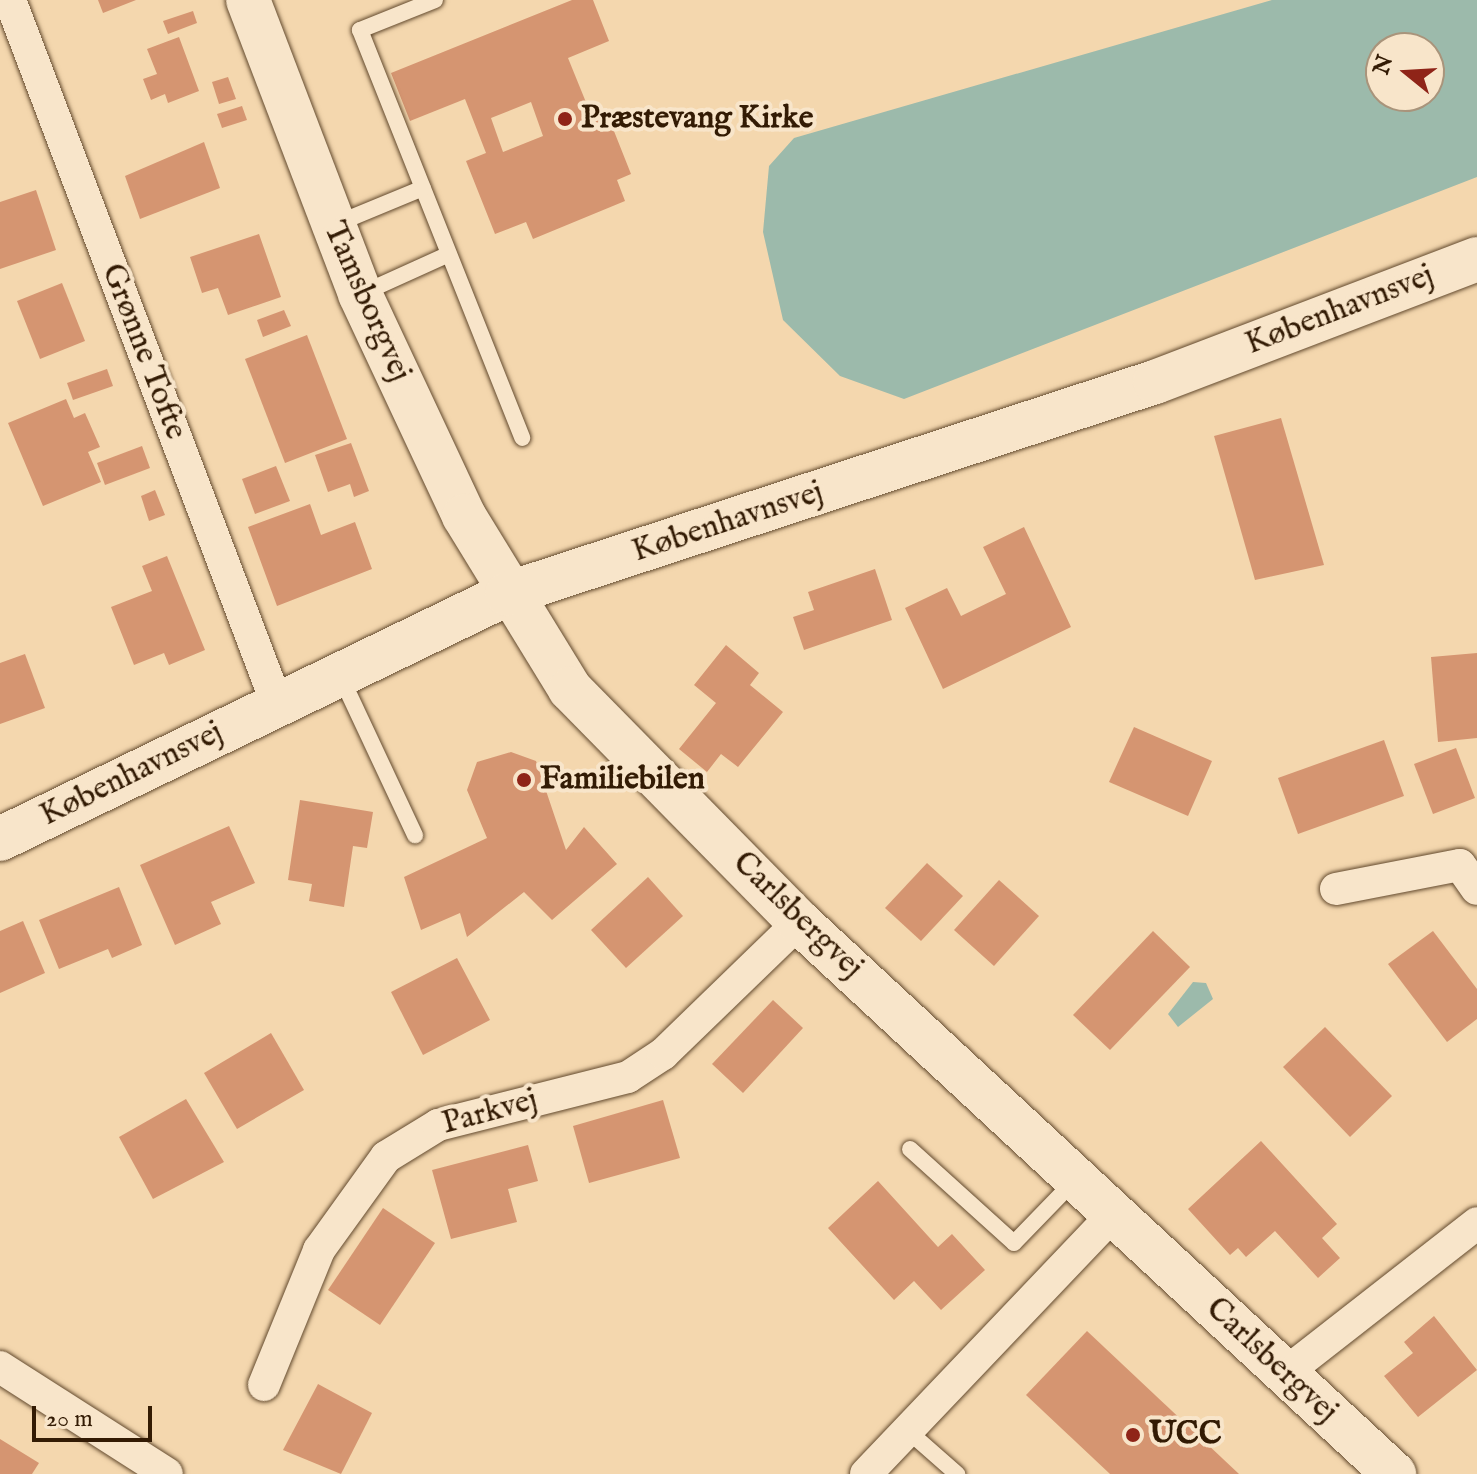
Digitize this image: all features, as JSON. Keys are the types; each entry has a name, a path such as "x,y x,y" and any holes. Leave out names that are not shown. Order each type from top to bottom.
{"street":[{"name":"Grønne Tofte","path":"10,0 277,704"},
{"name":"Tamsborgvej","path":"248,0 331,226 360,294 507,594"},
{"name":"Københavnsvej","path":"0,839 507,594 1155,382 1477,259"},
{"name":"Carlsbergvej","path":"507,594 570,689 799,922 1394,1474"},
{"path":"1336,889 1460,865 1477,889"},
{"name":"Parkvej","path":"264,1385 319,1250 386,1157 438,1125 628,1077 663,1054 799,922"},
{"path":"866,1474 1113,1215"},
{"path":"1284,1374 1477,1223"},
{"path":"0,1367 167,1474"}],"lane":[{"path":"435,0 360,30 522,438"},
{"path":"331,226 423,188"},
{"path":"360,294 449,254"},
{"path":"340,673 415,835"},
{"path":"910,1149 1014,1243 1075,1180"},
{"path":"907,1430 957,1474"}],"shaded area":[{"path":"1272,0 1477,0 1477,177 904,399 840,376 783,320 763,232 769,166 794,138"},
{"path":"1193,982 1206,983 1213,999 1178,1027 1168,1014"}],"building":[{"path":"98,0 136,0 103,13"},
{"name":"Præstevang Kirke","path":"572,0 593,0 609,41 568,58 594,122 608,116 631,174 617,180 625,201 533,239 526,222 495,234 466,161 486,153 465,99 410,121 391,73","holes":["531,102 543,136 503,152 491,118"]},
{"path":"193,11 197,23 168,34 163,21"},
{"path":"179,37 199,91 168,103 165,94 151,100 143,79 157,74 147,49"},
{"path":"228,77 236,99 219,104 212,82"},
{"path":"242,106 247,120 222,128 217,114"},
{"path":"204,142 220,188 140,219 125,176"},
{"path":"36,190 56,250 0,269 0,202"},
{"path":"259,234 281,297 228,315 218,288 202,293 190,257"},
{"path":"62,283 85,341 40,359 17,301"},
{"path":"284,310 291,326 263,337 257,320"},
{"path":"307,335 347,439 285,463 245,359"},
{"path":"107,369 113,386 73,400 67,383"},
{"path":"66,399 74,418 85,413 100,447 88,452 101,482 43,506 8,423"},
{"path":"1281,418 1324,565 1255,580 1214,436"},
{"path":"351,443 369,491 354,497 350,484 328,492 315,455"},
{"path":"142,446 150,468 105,485 97,463"},
{"path":"276,466 290,501 255,514 242,479"},
{"path":"155,490 165,515 149,521 141,496"},
{"path":"310,504 321,535 355,522 372,569 277,606 248,527"},
{"path":"1024,527 1071,627 943,689 905,608 947,588 961,616 1006,594 983,547"},
{"path":"167,556 205,650 169,665 164,653 134,665 111,607 152,591 142,566"},
{"path":"875,569 892,620 804,650 793,617 814,610 808,592"},
{"path":"726,645 759,673 750,685 783,712 738,767 721,754 707,772 679,749 716,703 694,685"},
{"path":"1477,653 1477,738 1438,742 1431,657"},
{"path":"25,654 45,708 0,724 0,663"},
{"path":"1134,727 1212,761 1188,816 1109,782"},
{"path":"1384,740 1404,796 1298,834 1278,778"},
{"path":"1456,748 1475,798 1433,814 1414,764"},
{"path":"511,752 536,761 566,850 584,827 617,864 552,920 524,892 467,937 460,913 421,930 404,877 487,838 467,790 477,762"},
{"path":"300,800 373,812 367,848 353,846 344,907 309,901 312,884 288,880"},
{"path":"229,826 255,883 211,902 221,924 175,945 140,865"},
{"path":"927,863 963,896 921,941 885,908"},
{"path":"648,877 683,916 626,968 591,930"},
{"path":"999,880 1039,916 994,966 954,930"},
{"path":"119,887 142,945 112,958 108,949 59,969 39,920"},
{"path":"23,921 45,973 0,993 0,931"},
{"path":"1153,931 1190,967 1110,1050 1073,1015"},
{"path":"1433,931 1477,989 1477,1019 1447,1042 1388,964"},
{"path":"457,958 490,1020 423,1055 391,992"},
{"path":"773,1000 803,1028 743,1093 712,1064"},
{"path":"1325,1027 1392,1096 1350,1137 1283,1067"},
{"path":"271,1033 304,1090 237,1129 204,1073"},
{"path":"186,1099 224,1162 153,1199 119,1137"},
{"path":"663,1100 680,1158 589,1183 573,1126"},
{"path":"1261,1141 1337,1224 1322,1238 1340,1258 1318,1278 1275,1231 1246,1257 1238,1248 1230,1255 1188,1209"},
{"path":"528,1145 538,1181 508,1189 517,1222 451,1239 432,1170"},
{"path":"878,1181 938,1247 952,1234 985,1270 941,1310 914,1281 894,1300 828,1228"},
{"path":"383,1208 435,1243 380,1325 328,1290"},
{"path":"1434,1316 1477,1370 1418,1417 1384,1376 1413,1353 1404,1342"},
{"name":"UCC","path":"1087,1331 1239,1474 1110,1474 1026,1395"},
{"path":"318,1384 372,1413 341,1474 283,1450"},
{"path":"0,1439 39,1463 32,1474 0,1474"}],"place":[{"name":"Præstevang Kirke","path":"565,119"},
{"name":"Familiebilen","path":"524,780"},
{"name":"UCC","path":"1133,1435"}]}
